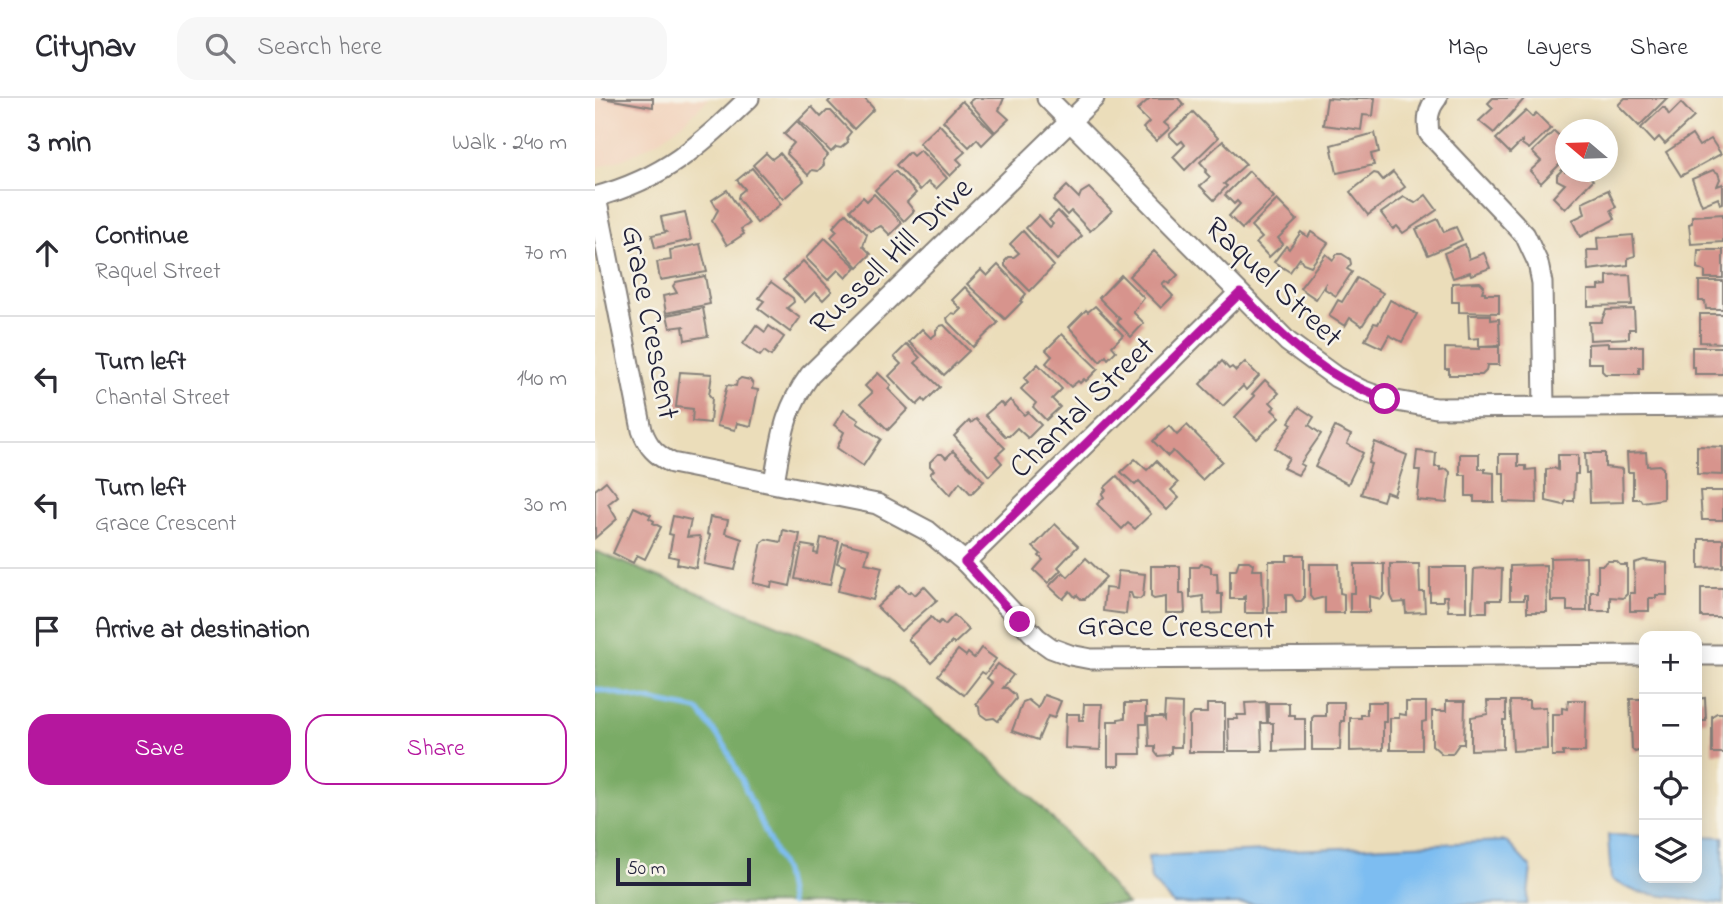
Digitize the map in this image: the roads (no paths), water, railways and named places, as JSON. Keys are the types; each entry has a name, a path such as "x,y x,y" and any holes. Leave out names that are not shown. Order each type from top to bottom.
{"street":[{"path":"596,197 656,175 680,160 700,145 749,98"},
{"name":"Raquel Street","path":"1047,98 1288,342 1312,362 1361,390 1385,399 1436,408 1723,406"},
{"name":"Russell Hill Drive","path":"774,482 784,425 795,397 810,375 1094,98"},
{"path":"1437,98 1431,106 1427,120 1429,134 1525,235 1538,263 1542,283 1544,407"},
{"name":"Grace Crescent","path":"596,197 642,430 648,445 658,456 672,463 877,504 928,531 965,562 1037,638 1051,648 1091,659 1639,655"},
{"name":"Chantal Street","path":"965,562 1240,293"},
{"path":"1702,655 1723,654"}],"water":[{"path":"1608,835 1639,836 1639,883 1702,883 1702,836 1723,837 1723,904 1637,892 1611,880"},
{"path":"1506,841 1531,868 1527,904 1173,904 1151,880 1148,856"}],"waterway":[{"path":"595,689 698,710 726,747 784,872 790,904"}]}
